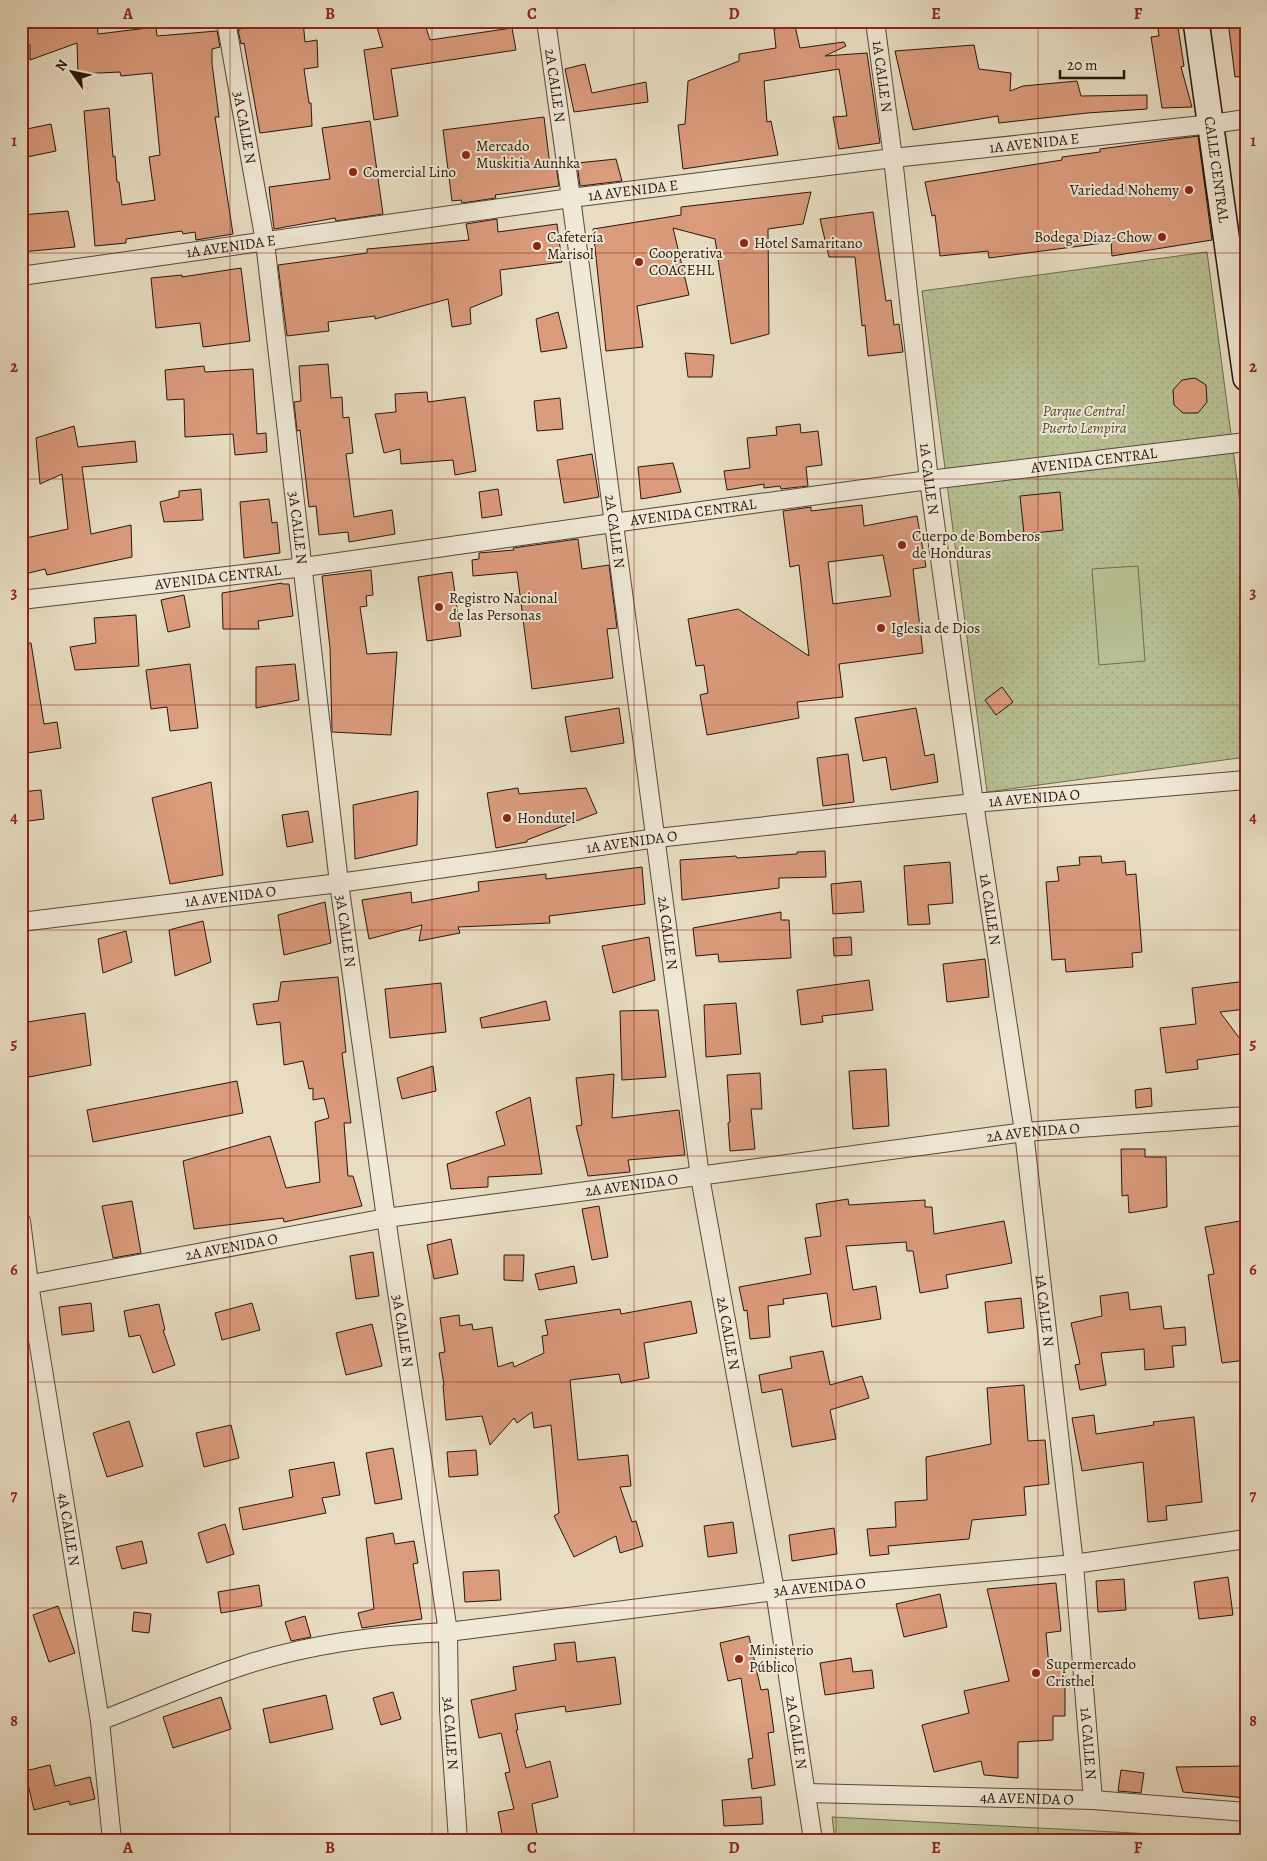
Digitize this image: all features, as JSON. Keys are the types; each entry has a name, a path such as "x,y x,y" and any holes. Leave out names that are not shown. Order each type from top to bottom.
{"street":[{"name":"3A CALLE N","path":"226,21 265,242 339,883 386,1218 448,1632 450,1710 458,1840"},
{"name":"2A CALLE N","path":"546,21 657,838 700,1177 775,1591 813,1840"},
{"name":"1A CALLE N","path":"874,21 893,158 929,480 974,803 1024,1132 1074,1564 1093,1800"},
{"name":"CALLE CENTRAL","path":"1196,21 1212,124 1246,378"},
{"name":"1A AVENIDA E","path":"21,276 571,198 893,158 1246,119"},
{"name":"AVENIDA CENTRAL","path":"21,600 304,567 929,480 1246,442"},
{"name":"1A AVENIDA O","path":"21,922 339,883 657,838 974,803 1246,780"},
{"name":"2A AVENIDA O","path":"25,1285 386,1218 1024,1132 1246,1116"},
{"name":"4A CALLE N","path":"21,1221 25,1285 100,1721 112,1840"},
{"name":"3A AVENIDA O","path":"100,1721 239,1667 325,1644 395,1634 448,1632 775,1591 1074,1564 1246,1539"},
{"name":"4A AVENIDA O","path":"806,1794 1093,1800 1246,1812"}],"green space":[{"name":"Parque Central Puerto Lempira","path":"1207,252 1246,548 1246,757 987,792 922,291"},
{"path":"1138,566 1145,661 1099,665 1092,569"},
{"path":"832,1817 1246,1839 1246,1840 835,1840"}],"building":[{"path":"25,21 97,21 98,34 156,27 157,36 217,31 220,47 212,49 212,64 219,117 215,117 233,234 196,240 195,232 183,234 182,231 126,239 126,243 95,246 84,111 109,108 113,157 115,156 117,182 119,182 122,205 155,200 149,157 160,155 152,73 121,76 120,72 78,74 77,43 30,60 30,45 26,45"},
{"path":"239,21 303,21 305,42 317,40 318,67 304,69 309,103 311,103 312,126 260,133 244,43 241,44 238,30 240,30"},
{"path":"375,21 424,21 430,40 512,28 516,50 391,69 398,116 374,120 364,50 383,47"},
{"path":"1157,21 1177,21 1184,66 1181,67 1192,107 1162,108 1151,37 1159,36"},
{"path":"1228,21 1246,21 1246,76 1235,77"},
{"path":"795,26 800,48 844,42 846,46 825,56 867,53 880,143 839,149 833,117 847,116 839,69 764,81 767,122 771,121 778,155 683,169 678,125 685,124 688,81 739,61 739,54 776,48 774,29"},
{"path":"974,45 979,69 1011,73 1010,91 1023,86 1077,81 1081,96 1147,95 1147,109 1087,113 999,123 998,116 913,130 895,51"},
{"path":"585,64 592,93 646,82 648,102 574,112 565,69"},
{"path":"544,117 550,166 556,165 559,186 495,195 496,198 462,203 461,200 452,201 443,130"},
{"name":"Comercial Lino","path":"370,121 383,214 336,221 335,218 274,229 269,187 330,179 322,128"},
{"path":"51,124 56,151 27,157 22,130"},
{"path":"1198,136 1212,240 1112,256 1111,242 989,258 988,251 940,256 935,215 932,216 925,182 1062,160 1062,157 1100,152 1100,149"},
{"path":"616,159 622,181 580,186 577,163"},
{"path":"811,192 803,224 768,229 769,334 731,344 715,239 673,228 689,295 637,306 643,347 606,351 593,229 681,215 681,207"},
{"path":"68,211 75,247 21,252 21,215"},
{"path":"873,212 886,301 891,300 894,325 899,324 903,352 868,356 865,325 862,326 855,257 829,257 820,219"},
{"path":"497,219 498,232 557,224 562,262 500,270 502,295 470,308 471,324 452,327 448,299 375,319 375,316 328,322 329,331 287,336 278,265 367,253 367,249 469,240 466,224"},
{"path":"241,268 250,341 203,347 200,323 156,328 151,278 182,275 182,277"},
{"path":"558,312 567,348 541,352 536,319"},
{"path":"685,353 714,355 712,377 688,377"},
{"path":"328,364 331,398 342,397 343,418 349,417 353,453 346,454 354,517 392,510 395,534 349,542 348,532 319,535 316,506 309,507 300,430 297,431 294,402 301,401 299,366"},
{"path":"204,366 205,372 253,369 257,434 266,433 267,452 235,455 233,434 185,437 184,399 167,400 165,370"},
{"path":"1195,378 1206,385 1207,402 1198,413 1183,413 1174,405 1173,390 1182,380"},
{"path":"427,392 428,402 465,397 476,471 455,475 453,460 401,464 400,449 384,453 375,414 396,412 395,394"},
{"path":"560,398 563,429 537,431 534,401"},
{"path":"800,424 801,433 818,431 822,465 806,467 808,486 781,489 780,486 764,488 764,484 727,490 724,471 750,468 747,438 777,435 776,427"},
{"path":"74,426 78,447 135,441 137,462 82,467 91,534 131,525 132,557 47,575 45,569 21,575 21,539 68,529 62,474 40,484 36,438"},
{"path":"592,454 599,497 564,503 557,460"},
{"path":"673,463 681,492 641,499 638,467"},
{"path":"201,489 203,520 164,522 160,502 179,497 179,491"},
{"path":"498,489 502,515 482,518 479,492"},
{"path":"1060,492 1063,530 1024,534 1020,496"},
{"path":"269,499 272,523 277,522 280,553 244,558 240,502"},
{"path":"862,505 864,526 917,516 926,567 913,569 923,653 839,664 843,697 797,702 799,718 707,735 700,695 708,693 704,665 696,666 688,619 738,609 809,656 799,565 790,567 783,511 811,507 811,511","holes":["883,555 891,596 833,604 828,562"]},
{"path":"578,539 582,569 609,565 617,628 607,629 613,678 532,689 517,572 473,576 472,560 479,559 479,553 514,550 513,548"},
{"path":"371,570 373,595 366,596 367,606 360,607 367,654 397,652 391,735 332,732 330,648 322,576"},
{"name":"Registro Nacional de las Personas","path":"452,572 461,636 427,641 418,577"},
{"path":"282,583 289,584 293,616 258,621 259,629 223,629 222,593"},
{"path":"184,595 190,627 168,632 161,600"},
{"path":"136,615 139,666 75,670 70,647 96,643 94,618"},
{"path":"31,643 44,724 57,722 61,748 21,754 21,644"},
{"path":"190,664 198,728 170,731 167,707 151,709 146,670"},
{"path":"295,664 299,700 256,708 256,667"},
{"path":"1002,687 1013,702 996,715 985,700"},
{"path":"619,708 624,743 571,752 565,717"},
{"path":"916,708 925,756 934,754 938,782 891,790 886,757 863,761 855,718"},
{"path":"848,754 854,802 823,806 817,758"},
{"path":"211,782 223,875 170,884 152,798"},
{"path":"518,788 519,794 586,788 597,813 527,840 527,842 496,848 487,793"},
{"path":"41,790 44,819 21,822 21,792"},
{"path":"418,791 417,845 355,859 353,805"},
{"path":"308,811 313,842 287,847 282,815"},
{"path":"825,851 826,877 779,878 779,888 682,900 680,860 736,856 737,858"},
{"path":"1101,856 1102,863 1125,861 1126,875 1136,874 1142,952 1132,953 1133,967 1066,972 1065,959 1052,960 1046,882 1059,881 1057,867 1080,865 1079,857"},
{"path":"950,862 953,903 928,905 930,924 908,925 904,866"},
{"path":"642,867 645,904 549,916 550,923 458,927 460,933 419,941 422,925 369,939 362,900 411,892 412,903 479,891 478,882 546,874 546,879"},
{"path":"861,881 864,912 833,914 831,884"},
{"path":"325,902 331,943 284,955 278,915"},
{"path":"781,912 781,920 789,920 791,958 719,962 718,954 696,956 693,928"},
{"path":"203,921 211,962 175,976 169,930"},
{"path":"126,931 132,962 103,973 98,939"},
{"path":"649,937 655,980 613,993 602,946"},
{"path":"851,937 852,955 834,956 833,938"},
{"path":"985,959 989,997 947,1002 943,964"},
{"path":"338,977 346,1052 342,1053 351,1123 344,1123 348,1176 353,1176 362,1206 284,1222 283,1218 194,1229 183,1161 270,1136 286,1188 320,1182 315,1122 329,1118 324,1098 313,1100 313,1088 309,1089 303,1061 284,1065 280,1022 257,1025 253,1004 278,1001 281,982"},
{"path":"869,980 873,1010 822,1016 823,1022 801,1025 797,990"},
{"path":"1246,981 1246,1009 1220,1012 1246,1047 1246,1053 1197,1060 1198,1069 1166,1073 1160,1028 1196,1024 1192,988"},
{"path":"441,983 446,1032 390,1038 385,989"},
{"path":"546,1001 550,1020 482,1028 480,1018"},
{"path":"736,1003 741,1054 706,1057 704,1005"},
{"path":"658,1010 666,1077 622,1080 620,1011"},
{"path":"85,1013 91,1065 29,1077 21,1023"},
{"path":"433,1066 436,1091 402,1099 397,1078"},
{"path":"886,1069 889,1126 853,1129 849,1071"},
{"path":"760,1073 762,1109 751,1109 755,1149 730,1151 727,1075"},
{"path":"614,1074 612,1118 679,1110 685,1155 628,1160 630,1172 588,1176 576,1126 582,1125 576,1078"},
{"path":"237,1081 243,1113 93,1142 87,1110"},
{"path":"1151,1088 1152,1106 1136,1108 1135,1090"},
{"path":"530,1097 542,1174 488,1177 488,1187 451,1189 447,1164 505,1145 496,1112"},
{"path":"1121,1149 1145,1149 1145,1157 1166,1157 1167,1207 1129,1213 1128,1195 1122,1196"},
{"path":"848,1199 849,1205 925,1200 925,1207 932,1207 934,1234 1004,1221 1012,1263 946,1275 948,1288 920,1293 913,1251 907,1251 906,1242 846,1246 853,1290 876,1286 881,1319 832,1327 827,1293 783,1299 784,1304 768,1306 770,1337 750,1339 747,1310 744,1311 739,1287 811,1274 805,1238 821,1236 816,1204"},
{"path":"132,1201 141,1253 113,1258 102,1206"},
{"path":"599,1206 608,1257 592,1260 582,1209"},
{"path":"1246,1220 1246,1360 1222,1363 1208,1275 1214,1274 1205,1227"},
{"path":"451,1239 458,1274 434,1279 427,1245"},
{"path":"373,1252 379,1296 356,1299 350,1256"},
{"path":"504,1255 524,1255 523,1281 504,1280"},
{"path":"574,1266 577,1283 539,1290 535,1274"},
{"path":"1128,1292 1130,1310 1161,1306 1164,1329 1185,1327 1186,1345 1172,1346 1174,1367 1145,1370 1144,1349 1101,1353 1106,1385 1080,1390 1075,1365 1080,1364 1071,1323 1102,1316 1100,1296"},
{"path":"1021,1298 1024,1328 988,1333 985,1302"},
{"path":"691,1301 697,1333 644,1343 649,1378 621,1383 619,1374 570,1380 578,1460 628,1455 631,1486 620,1487 632,1522 636,1521 643,1546 620,1553 616,1536 574,1557 554,1516 559,1513 551,1425 534,1428 532,1412 517,1423 514,1418 490,1445 482,1416 446,1420 444,1385 439,1353 445,1352 440,1318 459,1315 460,1326 472,1324 473,1330 492,1327 498,1367 513,1362 514,1367 544,1353 542,1336 548,1335 545,1320 620,1309 621,1314"},
{"path":"91,1303 94,1331 62,1335 59,1307"},
{"path":"252,1303 260,1330 222,1340 215,1313"},
{"path":"159,1304 165,1330 163,1330 175,1365 153,1373 140,1335 129,1337 124,1311"},
{"path":"372,1324 382,1366 346,1375 336,1333"},
{"path":"823,1351 830,1385 862,1376 869,1398 830,1410 836,1439 792,1447 782,1389 762,1393 759,1375 792,1368 790,1357"},
{"path":"1024,1385 1028,1441 1045,1440 1049,1484 1024,1487 1026,1515 972,1520 969,1539 888,1546 889,1554 870,1556 867,1529 896,1527 895,1502 927,1500 926,1457 991,1444 987,1388"},
{"path":"1094,1415 1096,1434 1154,1425 1153,1422 1194,1417 1202,1502 1166,1506 1167,1520 1148,1522 1143,1462 1082,1471 1072,1418"},
{"path":"129,1421 143,1466 107,1477 93,1433"},
{"path":"231,1425 239,1458 204,1467 196,1433"},
{"path":"393,1448 402,1499 375,1504 366,1453"},
{"path":"476,1450 478,1475 449,1477 447,1452"},
{"path":"334,1462 340,1495 322,1498 326,1513 243,1530 239,1508 293,1497 289,1470"},
{"path":"733,1522 737,1553 708,1557 704,1526"},
{"path":"225,1524 234,1554 207,1563 198,1533"},
{"path":"834,1528 837,1554 792,1561 789,1535"},
{"path":"393,1533 395,1544 414,1541 418,1563 413,1564 422,1619 362,1628 358,1613 374,1609 366,1538"},
{"path":"142,1541 147,1563 122,1569 116,1547"},
{"path":"499,1570 501,1600 465,1602 463,1572"},
{"path":"1228,1577 1233,1615 1199,1619 1194,1582"},
{"path":"1124,1579 1126,1610 1098,1612 1096,1581"},
{"name":"Supermercado Cristhel","path":"1056,1583 1061,1631 1046,1633 1049,1666 1065,1665 1065,1716 1053,1716 1053,1740 1018,1742 1018,1778 984,1775 981,1761 934,1772 922,1725 969,1713 964,1691 1009,1681 987,1589"},
{"path":"259,1585 262,1606 221,1613 218,1592"},
{"path":"940,1594 947,1627 904,1637 896,1604"},
{"path":"58,1606 75,1653 49,1662 33,1615"},
{"path":"134,1612 151,1614 149,1633 132,1631"},
{"path":"305,1616 311,1637 291,1641 285,1622"},
{"path":"749,1636 761,1690 768,1689 774,1732 768,1733 775,1785 752,1789 748,1759 753,1758 741,1678 728,1681 720,1643"},
{"path":"575,1642 577,1662 615,1657 621,1704 566,1712 565,1706 515,1714 518,1730 516,1730 526,1768 550,1761 558,1797 532,1804 538,1840 503,1840 498,1812 514,1809 505,1773 510,1772 501,1733 479,1738 471,1700 516,1690 513,1667 556,1660 554,1644"},
{"path":"851,1658 853,1672 872,1670 874,1688 825,1695 820,1663"},
{"path":"393,1692 401,1719 381,1725 373,1698"},
{"path":"326,1695 333,1729 270,1743 263,1709"},
{"path":"221,1697 231,1729 173,1748 163,1717"},
{"path":"50,1765 55,1786 90,1777 95,1799 70,1805 69,1801 34,1810 25,1771"},
{"path":"1246,1766 1246,1798 1183,1792 1176,1767"},
{"path":"1121,1770 1144,1773 1141,1793 1118,1791"},
{"path":"761,1797 763,1824 724,1826 722,1800"}],"place":[{"name":"Mercado Muskitia Aunhka","path":"466,155"},
{"name":"Comercial Lino","path":"353,172"},
{"name":"Variedad Nohemy","path":"1189,190"},
{"name":"Bodega Díaz-Chow","path":"1162,237"},
{"name":"Hotel Samaritano","path":"744,243"},
{"name":"Cafetería Marisol","path":"537,246"},
{"name":"Cooperativa COACEHL","path":"639,262"},
{"name":"Cuerpo de Bomberos de Honduras","path":"902,545"},
{"name":"Registro Nacional de las Personas","path":"439,607"},
{"name":"Iglesia de Dios","path":"881,628"},
{"name":"Hondutel","path":"507,818"},
{"name":"Ministerio Público","path":"739,1659"},
{"name":"Supermercado Cristhel","path":"1036,1673"}]}
